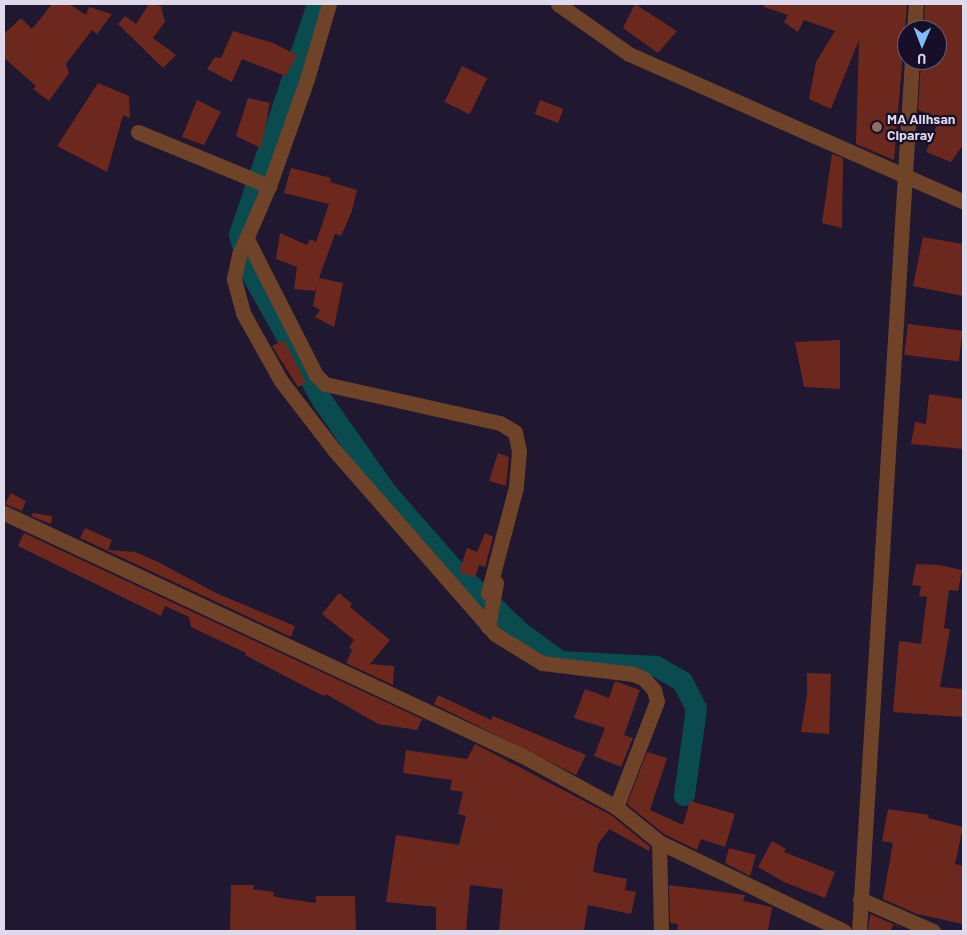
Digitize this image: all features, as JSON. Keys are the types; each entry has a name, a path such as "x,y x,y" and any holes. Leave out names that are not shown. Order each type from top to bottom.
{"street":[{"path":"329,4 307,79 261,182 235,273 236,293 256,338 280,381 335,451 488,627 508,644 542,663 633,674 652,686 657,701 616,807"},
{"path":"558,4 629,54 904,174 963,202"},
{"path":"915,20 916,4"},
{"path":"858,931 911,70"},
{"path":"138,132 261,182"},
{"path":"243,247 316,375 325,384 500,423 515,432 519,450 516,487 488,593 499,564 488,627"},
{"path":"4,512 523,756 616,807 659,842 844,931"},
{"path":"659,842 661,931"},
{"path":"860,899 933,931"}],"building":[{"path":"52,4 69,4 86,15 89,7 112,14 97,34 92,30 66,64 69,73 49,101 33,89 36,86 4,58 4,34 21,18 32,29"},
{"path":"149,4 161,6 165,22 153,38 176,55 163,68 118,24 125,16 136,24"},
{"path":"635,4 677,31 658,53 623,28"},
{"path":"764,4 907,4 906,20 897,20 897,70 902,70 894,160 856,144 859,40 831,109 809,99 816,62 835,31 804,20 798,32 784,22 788,15 764,7"},
{"path":"925,4 963,4 963,145 951,162 926,152 940,118 918,110 920,70 947,70 947,20 924,20"},
{"path":"233,31 273,43 297,55 286,76 242,59 232,82 207,69 215,57 221,58"},
{"path":"462,66 487,78 470,114 444,102"},
{"path":"98,83 129,96 130,118 123,115 107,172 57,146"},
{"path":"248,98 270,103 261,148 236,136"},
{"path":"197,100 221,112 204,145 182,137"},
{"path":"540,100 563,109 558,123 535,114"},
{"path":"832,154 843,158 842,228 822,223"},
{"path":"291,168 331,178 330,182 357,190 352,211 341,236 335,234 319,278 343,283 334,327 315,317 320,310 313,306 317,285 315,291 294,289 297,267 276,259 280,233 307,245 310,239 316,242 329,204 284,193"},
{"path":"923,237 963,244 963,296 913,286"},
{"path":"908,324 963,331 959,361 904,355"},
{"path":"284,340 306,383 298,387 272,346"},
{"path":"840,340 840,389 804,387 795,342"},
{"path":"929,394 963,399 963,449 911,444 915,422 926,424"},
{"path":"498,453 509,457 506,486 489,481"},
{"path":"11,493 26,501 22,511 5,504"},
{"path":"33,513 52,516 51,524 31,516"},
{"path":"85,528 112,540 108,550 135,552 218,594 295,626 291,637 80,538"},
{"path":"24,533 422,719 417,730 378,724 326,694 324,696 245,655 246,653 191,627 189,617 165,606 161,616 18,546"},
{"path":"485,533 493,537 485,567 479,565 475,577 459,572 467,548 477,552"},
{"path":"916,564 939,565 962,570 958,591 949,590 944,628 950,629 940,687 963,689 963,717 893,712 899,641 921,644 927,597 919,596 921,586 912,585"},
{"path":"339,593 352,604 350,607 390,640 370,664 394,666 393,685 346,663 352,650 349,647 354,640 322,614"},
{"path":"807,673 831,674 829,734 801,732 807,695"},
{"path":"615,681 640,690 624,735 633,738 621,767 594,756 605,728 574,718 585,689 609,698"},
{"path":"438,695 491,720 493,716 586,755 576,775 434,704"},
{"path":"475,744 611,815 650,847 649,851 609,829 598,844 593,872 627,879 625,890 636,892 631,914 588,905 584,931 499,931 503,889 470,885 466,931 436,931 436,907 386,902 396,835 459,845 466,816 458,814 463,792 450,790 452,780 403,773 406,750 467,759"},
{"path":"647,752 667,758 650,810 683,825 690,801 735,814 725,847 701,839 697,850 664,834 627,804"},
{"path":"888,809 929,815 928,818 963,827 955,864 963,866 963,924 917,914 883,899 893,843 882,841"},
{"path":"772,841 786,849 784,852 835,872 825,898 784,882 758,867"},
{"path":"729,848 756,855 750,876 725,863"},
{"path":"231,885 254,885 253,889 274,892 273,896 316,903 316,896 355,896 356,931 230,931"},
{"path":"669,885 745,895 743,901 772,907 768,931 677,931 678,924 670,923"},
{"path":"870,914 905,929 893,925 891,931 868,931"}],"waterway":[{"path":"317,4 239,234 248,268 323,402 387,493 450,565 519,631 560,661 656,666 682,681 696,708 684,795"}],"place":[{"name":"MA AlIhsan Ciparay","path":"877,127"}]}
